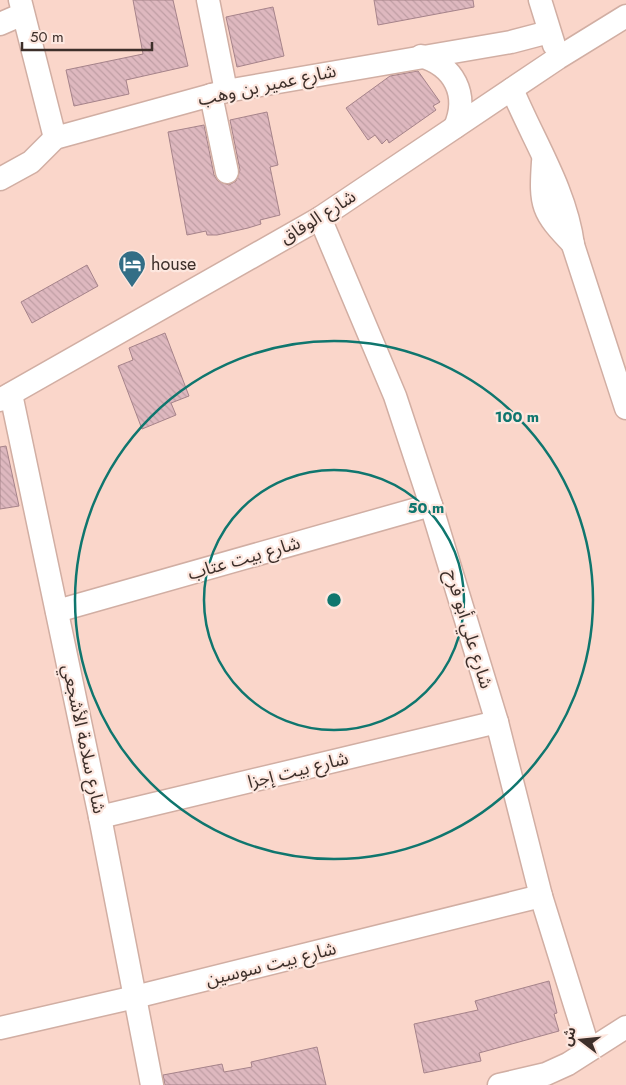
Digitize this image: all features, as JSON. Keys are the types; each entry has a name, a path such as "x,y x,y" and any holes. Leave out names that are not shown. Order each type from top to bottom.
{"street":[{"path":"208,0 227,172"},
{"path":"540,0 558,58"},
{"path":"0,24 22,7 56,138"},
{"name":"شارع الوفاق","path":"5,397 320,218 558,58 626,16"},
{"name":"شارع عمير بن وهب","path":"0,179 31,162 56,138 219,93 421,56 511,42 549,32"},
{"path":"421,56 433,60 453,77 459,88 460,115 455,127"},
{"path":"512,89 567,218 573,245 626,408"},
{"name":"شارع علي أبو فرح","path":"320,218 395,396 431,505 497,722 541,896 589,1050"},
{"name":"شارع سلامة الأشجعي","path":"5,397 57,611 152,1085"},
{"name":"شارع بيت عتاب","path":"57,611 431,505"},
{"name":"شارع بيت إجزا","path":"100,818 497,722"},
{"name":"شارع بيت سوسين","path":"0,1028 135,997 541,896"},
{"path":"500,1085 548,1080 568,1064 626,1027"}],"building":[{"path":"133,0 173,0 188,66 126,80 129,94 74,106 66,70 143,54"},
{"path":"374,0 473,0 474,7 378,25"},
{"path":"273,7 284,56 237,67 226,17"},
{"path":"418,71 440,102 433,106 436,110 389,143 387,139 382,144 375,135 368,140 346,108 390,76"},
{"path":"267,112 278,165 270,167 280,215 260,220 261,224 217,235 207,235 206,231 187,235 168,132 204,125 214,175 218,181 229,185 236,181 240,170 230,120"},
{"path":"87,265 98,286 32,323 21,302"},
{"path":"165,333 189,396 171,403 176,415 142,429 118,366 133,360 129,348"},
{"path":"6,446 19,506 0,509 0,447"},
{"path":"549,981 557,1013 554,1014 559,1031 479,1053 481,1061 424,1073 414,1024 478,1010 475,1001"},
{"path":"317,1047 326,1085 165,1085 163,1075 222,1064 224,1072 252,1067 251,1062"}],"place":[{"name":"house","path":"132,288"}]}
